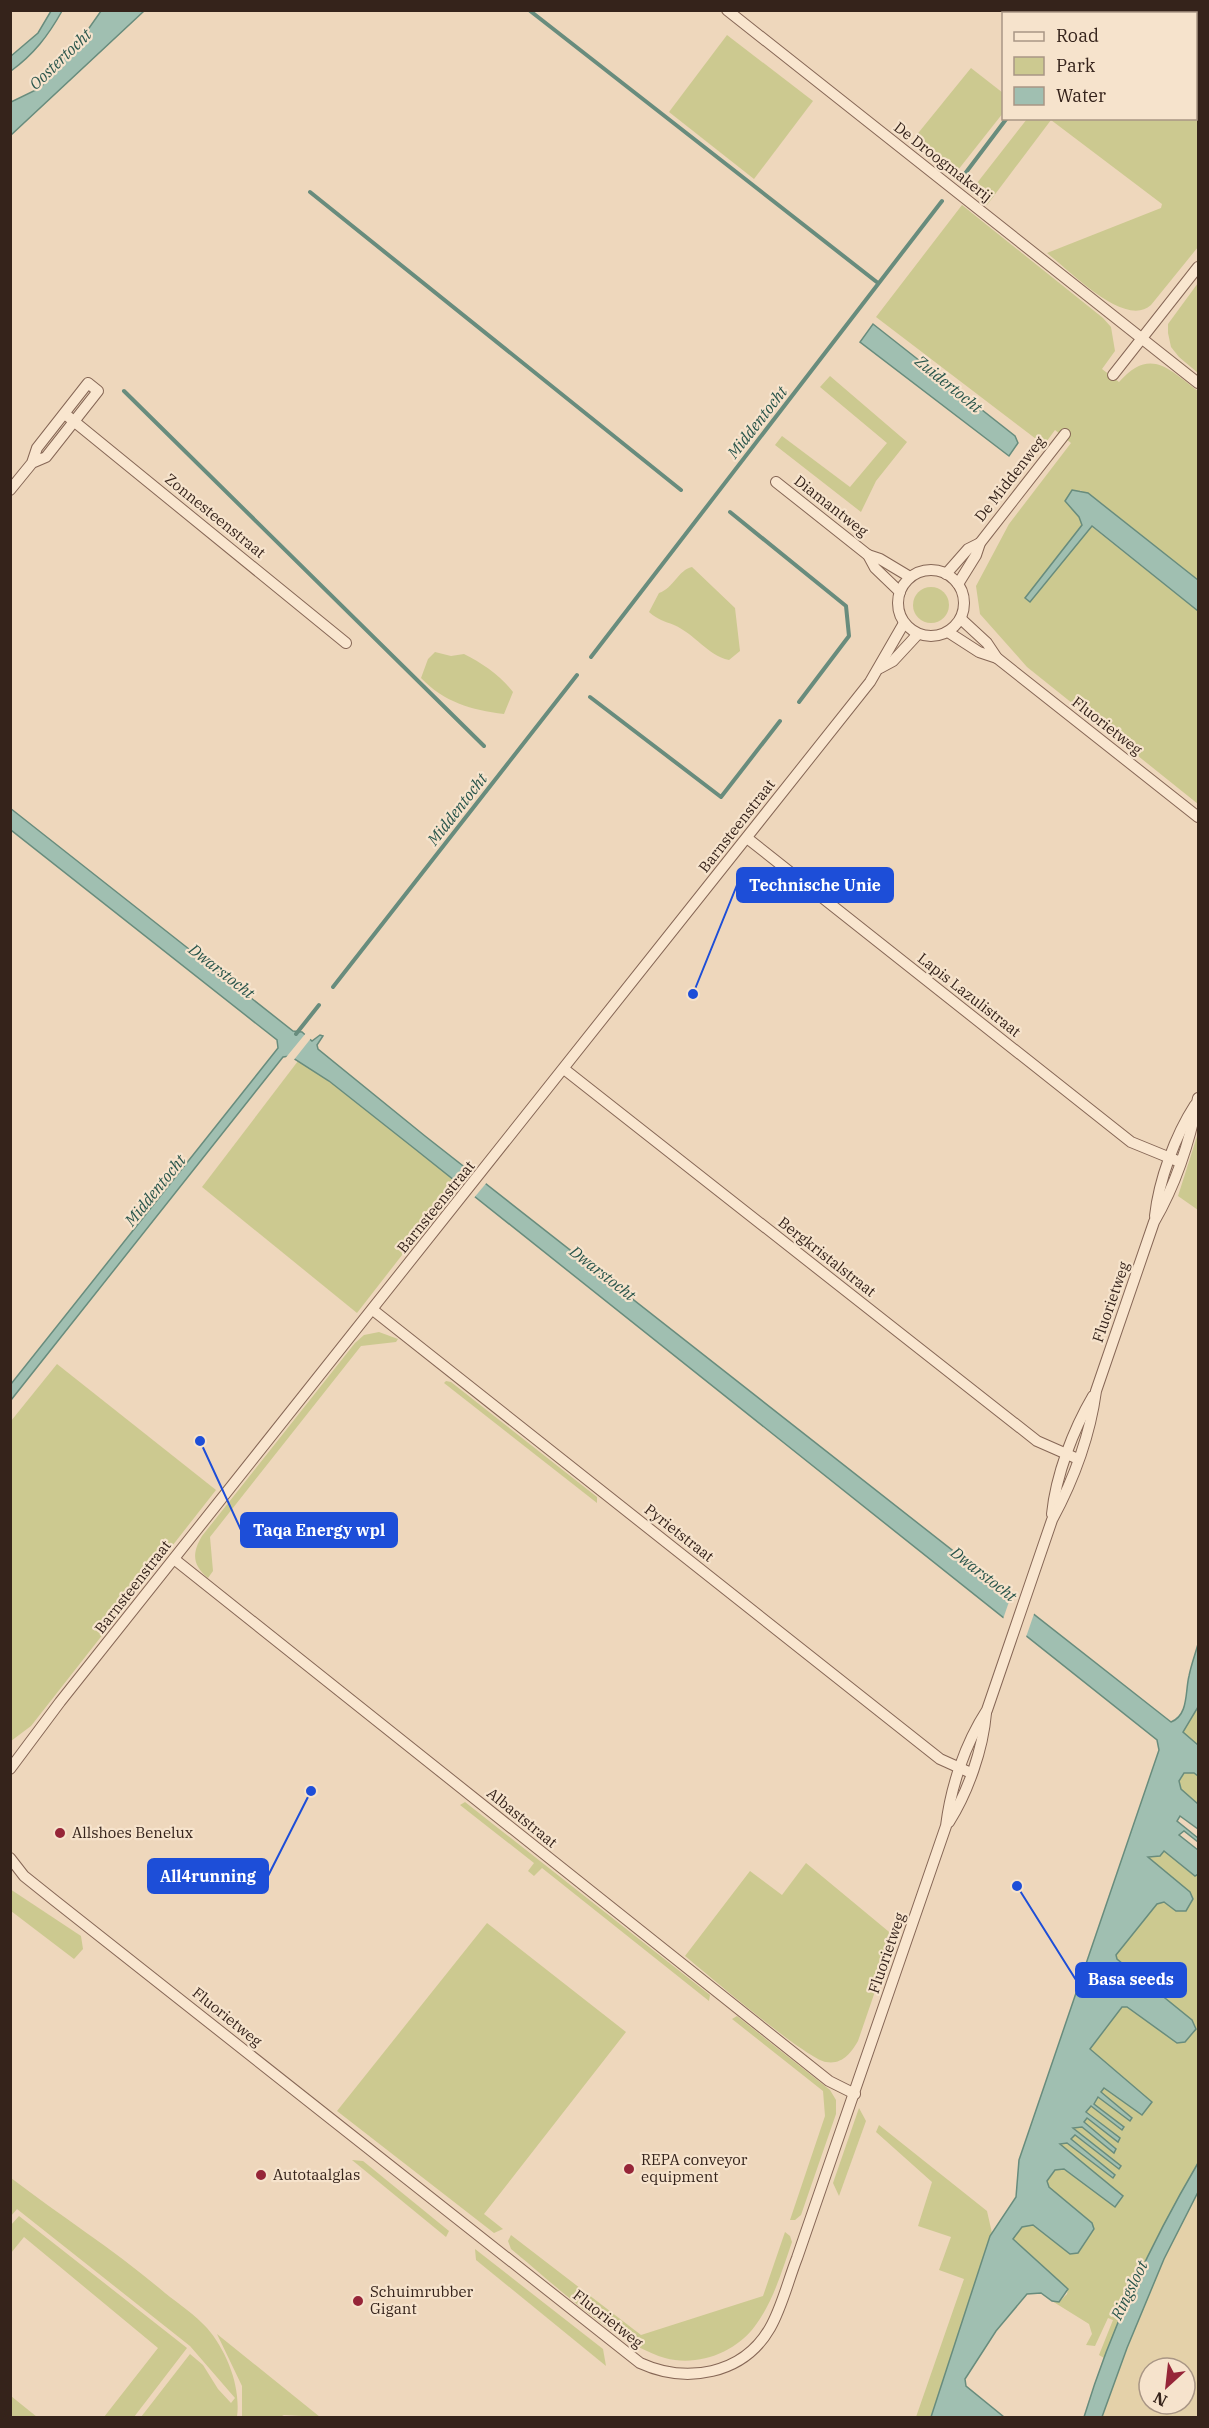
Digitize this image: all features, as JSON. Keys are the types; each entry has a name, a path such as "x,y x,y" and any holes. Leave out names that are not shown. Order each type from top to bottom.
{"street":[{"name":"De Droogmakerij","path":"727,10 1142,336 1198,383"},
{"path":"1113,375 1198,267"},
{"path":"10,490 32,463 37,448 87,384 91,385 98,392 46,457 32,463"},
{"name":"Zonnesteenstraat","path":"65,414 346,643"},
{"name":"De Middenweg","path":"958,584 976,555 980,543 1065,434"},
{"name":"Diamantweg","path":"776,482 868,555 875,568 900,592"},
{"name":"De Middenweg","path":"946,574 968,549 980,543"},
{"name":"Diamantweg","path":"868,555 880,558 910,577"},
{"path":"924,571 946,574 958,584 964,598 961,619 948,632 938,636 918,634 904,623 898,608 900,592 910,577 924,571"},
{"name":"Fluorietweg","path":"961,619 987,643 997,658 1198,817"},
{"name":"Barnsteenstraat","path":"11,1766 880,668 904,623"},
{"name":"Fluorietweg","path":"948,632 980,652 997,658"},
{"name":"Barnsteenstraat","path":"880,668 893,661 918,634"},
{"name":"Lapis Lazulistraat","path":"747,838 1131,1142 1176,1161"},
{"name":"Bergkristalstraat","path":"564,1069 1037,1441 1073,1457"},
{"name":"Fluorietweg","path":"10,1858 24,1876 628,2355 662,2371 693,2374 722,2368 745,2356 768,2331 855,2094 946,1826 957,1808 966,1771 985,1730 987,1710 1052,1520 1065,1495 1073,1457 1093,1418 1096,1391 1154,1222 1167,1199 1176,1161 1194,1124 1198,1099"},
{"name":"Pyrietstraat","path":"373,1310 940,1759 966,1771"},
{"name":"Albaststraat","path":"174,1558 829,2081 855,2094"},
{"name":"Fluorietweg","path":"10,1871 24,1876"}],"shaded area":[{"path":"1198,2192 1198,2417 1102,2418 1127,2348 1164,2259"}],"green space":[{"path":"1112,10 1198,11 1198,86 1197,12 1110,12"},
{"path":"727,35 813,101 754,179 669,112"},
{"path":"971,68 1002,92 1002,114 958,170 915,137"},
{"path":"1198,106 1198,247 1151,305 1140,310 1112,304 1047,253 1161,208 1162,204 1051,120 1197,120"},
{"path":"1026,120 1051,120 987,205 970,192"},
{"path":"962,205 1103,318 1111,327 1115,351 1102,369 1119,382 1140,365 1150,363 1159,365 1198,391 1198,580 1099,501 1080,490 1079,517 1082,525 1025,598 1030,602 1091,526 1198,611 1198,804 1027,667 980,614 976,586 1009,524 1071,443 1055,430 1044,445 876,317"},
{"path":"1198,283 1198,373 1171,347 1168,324"},
{"path":"830,376 907,442 876,481 861,512 775,445 782,436 850,487 887,443 820,387"},
{"path":"692,567 735,608 740,651 729,660 714,654 681,629 658,619 649,612 659,593"},
{"path":"931,587 944,592 949,605 944,618 931,623 918,618 913,605 918,592"},
{"path":"435,652 451,656 464,654 497,675 513,692 504,714 459,704 439,693 421,678 428,659"},
{"path":"298,1061 329,1081 458,1183 357,1313 202,1187"},
{"path":"1198,1133 1198,1210 1178,1196"},
{"path":"379,1332 398,1339 396,1342 361,1346 210,1537 213,1571 208,1578 199,1568 195,1558 196,1548 202,1536 355,1343 364,1335"},
{"path":"57,1364 216,1490 31,1726 11,1741 11,1421"},
{"path":"451,1382 597,1497 597,1503 444,1383"},
{"path":"1198,1707 1198,1745 1183,1732"},
{"path":"1184,1773 1194,1773 1198,1776 1198,1804 1181,1789 1179,1781"},
{"path":"465,1802 710,1995 709,2001 542,1868 534,1876 528,1871 534,1863 460,1805"},
{"path":"1164,1851 1195,1876 1198,1874 1198,2163 1153,2245 1104,2358 1099,2355 1113,2320 1108,2318 1095,2346 1086,2345 1092,2334 1089,2324 1052,2301 1059,2302 1067,2294 1068,2289 1013,2239 1022,2227 1033,2225 1078,2253 1094,2229 1092,2223 1048,2187 1047,2181 1055,2170 1064,2168 1115,2207 1122,2196 1059,2144 1067,2143 1115,2175 1070,2139 1074,2135 1119,2169 1121,2166 1072,2127 1082,2127 1116,2149 1083,2122 1087,2118 1118,2142 1120,2138 1086,2111 1090,2106 1122,2130 1124,2127 1094,2104 1098,2096 1130,2121 1132,2117 1101,2092 1104,2087 1142,2115 1152,2102 1090,2049 1121,2007 1127,2007 1116,1955 1157,1903 1164,1902 1176,1911 1189,1892 1147,1856 1159,1855"},
{"path":"806,1863 894,1936 858,2041 845,2057 837,2062 826,2062 799,2047 756,2015 685,1956 750,1871 782,1895"},
{"path":"10,1889 81,1936 83,1949 74,1959 11,1911"},
{"path":"487,1923 626,2032 484,2214 503,2229 494,2233 337,2111"},
{"path":"737,2016 830,2090 836,2100 836,2114 801,2215 795,2220 790,2220 825,2116 823,2091 732,2019"},
{"path":"859,2108 866,2121 839,2196 833,2183"},
{"path":"879,2125 987,2211 992,2233 931,2417 916,2417 964,2279 939,2270 951,2237 918,2226 932,2182 876,2132"},
{"path":"352,2160 363,2161 449,2231 446,2237"},
{"path":"11,2178 127,2263 207,2328 221,2347 231,2370 237,2394 237,2417 141,2417 190,2354 203,2365 218,2389 231,2403 235,2398 190,2346 17,2209 11,2216"},
{"path":"19,2216 187,2348 134,2417 104,2417 158,2348 24,2237 11,2253 11,2225"},
{"path":"785,2232 790,2236 792,2242 772,2297 755,2326 737,2344 726,2350 714,2356 690,2361 665,2358 626,2340 585,2311 511,2249 508,2241 511,2235 641,2335 763,2296"},
{"path":"475,2249 603,2349 606,2366 476,2260"},
{"path":"217,2334 320,2417 284,2415 280,2417 242,2417 242,2386"},
{"path":"11,2396 37,2417 11,2417"}],"water":[{"path":"51,11 62,11 40,44 11,71 11,56 38,33"},
{"path":"101,11 144,11 11,135 11,102 40,88 54,73 62,56 87,31"},
{"name":"Zuidertocht","path":"873,324 1015,436 1018,443 1009,456 860,342"},
{"path":"1072,490 1088,493 1198,580 1198,611 1092,526 1030,602 1025,598 1082,525 1079,517 1065,501"},
{"path":"10,808 293,1031 302,1032 312,1041 320,1035 323,1036 317,1045 318,1049 425,1136 1171,1722 1177,1719 1184,1708 1190,1672 1198,1644 1198,1707 1183,1732 1198,1745 1198,1776 1194,1773 1184,1773 1179,1781 1181,1789 1198,1804 1198,1829 1180,1816 1177,1821 1198,1838 1198,1842 1184,1831 1179,1835 1198,1850 1198,1874 1195,1876 1164,1851 1160,1856 1148,1857 1190,1892 1193,1899 1186,1911 1176,1911 1164,1902 1157,1904 1116,1955 1117,1959 1192,2020 1196,2029 1185,2042 1177,2043 1127,2007 1122,2007 1090,2049 1152,2102 1142,2115 1104,2088 1101,2092 1132,2118 1130,2121 1098,2097 1094,2104 1124,2127 1122,2130 1091,2106 1086,2112 1120,2138 1118,2142 1087,2118 1084,2122 1116,2149 1114,2153 1082,2127 1073,2128 1121,2166 1119,2169 1075,2135 1071,2139 1115,2175 1113,2178 1067,2143 1060,2144 1123,2196 1115,2207 1064,2169 1055,2170 1047,2181 1049,2187 1092,2223 1094,2229 1078,2253 1070,2254 1033,2225 1022,2227 1013,2239 1068,2289 1059,2302 1052,2301 1041,2293 1027,2294 996,2331 965,2379 966,2386 1004,2417 931,2417 990,2236 1016,2197 1019,2160 1159,1750 1157,1740 329,1081 290,1056 283,1057 11,1400 11,1384 278,1048 277,1040 11,830"},
{"path":"1198,2163 1198,2192 1164,2259 1127,2348 1102,2417 1084,2417 1107,2351 1148,2255"}],"pier":[{"path":"306,1033 312,1037 293,1061 286,1059 283,1061"},
{"path":"471,1168 488,1181 473,1199 457,1186"},
{"path":"1012,1593 1035,1611 1025,1640 1002,1622"}],"waterway":[{"path":"529,10 878,283"},
{"name":"Middentocht","path":"964,175 1005,120"},
{"path":"310,192 681,490"},
{"name":"Middentocht","path":"591,657 942,201"},
{"path":"124,391 484,746"},
{"path":"730,512 846,606 849,636 799,702"},
{"name":"Middentocht","path":"333,987 577,675"},
{"path":"590,697 721,797 780,721"},
{"name":"Middentocht","path":"296,1034 319,1005"}],"place":[{"name":"Technische Unie","path":"693,994"},
{"name":"Taqa Energy wpl","path":"200,1441"},
{"name":"All4running","path":"311,1791"},
{"name":"Allshoes Benelux","path":"60,1833"},
{"name":"Basa seeds","path":"1017,1886"},
{"name":"REPA conveyor equipment","path":"629,2169"},
{"name":"Autotaalglas","path":"261,2175"},
{"name":"Schuimrubber Gigant","path":"358,2301"}],"water label":[{"name":"Oostertocht","path":"60,59"},
{"name":"Dwarstocht","path":"222,971"},
{"name":"Dwarstocht","path":"603,1273"},
{"name":"Dwarstocht","path":"984,1574"},
{"name":"Ringsloot","path":"1129,2290"}]}
